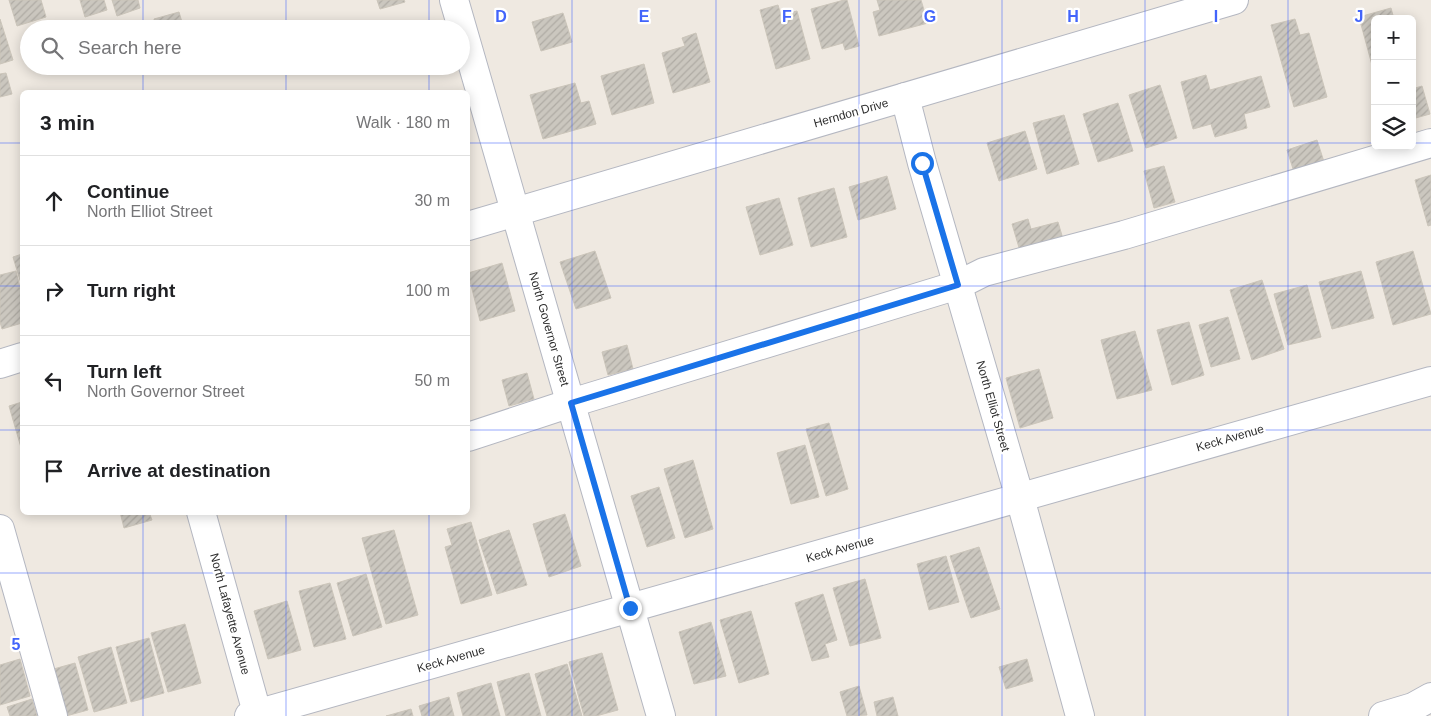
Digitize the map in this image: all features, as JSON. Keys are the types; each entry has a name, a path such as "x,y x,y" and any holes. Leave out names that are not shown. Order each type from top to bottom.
{"street":[{"name":"North Governor Street","path":"454,0 460,20"},
{"name":"Herndon Drive","path":"470,225 1234,0"},
{"name":"North Governor Street","path":"470,55 661,716"},
{"name":"North Elliot Street","path":"905,97 922,163 1020,498 1080,716"},
{"path":"470,436 571,403 958,285 984,272 1124,235 1431,143"},
{"path":"0,364 20,358"},
{"name":"Keck Avenue","path":"255,715 1431,381"},
{"name":"North Lafayette Avenue","path":"204,515 255,715"},
{"path":"0,529 53,716"},
{"path":"1383,716 1413,707 1431,697"}],"building":[{"path":"9,0 41,0 46,17 36,20 20,20 20,25 17,26"},
{"path":"80,0 104,0 107,10 85,17"},
{"path":"112,0 138,0 140,8 117,16"},
{"path":"377,0 404,0 405,2 380,9"},
{"path":"847,0 859,46 845,50 843,43 822,49 811,9"},
{"path":"877,0 921,0 928,23 879,36 873,12 880,10"},
{"path":"778,5 781,15 797,11 810,59 776,69 760,10"},
{"path":"1391,8 1393,15 1371,15 1371,61 1359,17"},
{"path":"179,12 181,20 154,20"},
{"path":"563,13 572,42 541,51 532,22"},
{"path":"0,19 13,60 0,64"},
{"path":"1295,19 1300,35 1309,33 1327,97 1294,107 1271,25"},
{"path":"696,33 710,82 673,93 662,53 685,46 682,38"},
{"path":"644,64 654,103 612,115 601,76"},
{"path":"6,73 12,94 0,97 0,74"},
{"path":"1206,75 1210,90 1261,76 1270,107 1244,114 1247,128 1215,137 1211,124 1193,129 1181,82"},
{"path":"575,83 581,103 589,101 596,124 543,139 530,95"},
{"path":"1160,85 1177,138 1146,148 1129,95"},
{"path":"1422,86 1430,114 1416,118 1416,105 1416,88"},
{"path":"1118,103 1133,151 1098,162 1083,114"},
{"path":"1064,115 1079,164 1047,174 1033,123"},
{"path":"1025,131 1037,169 999,181 987,143"},
{"path":"1317,140 1325,165 1295,175 1287,150"},
{"path":"1164,166 1175,202 1154,208 1144,171"},
{"path":"1431,175 1431,225 1428,226 1415,180"},
{"path":"887,176 896,209 858,220 849,187"},
{"path":"834,188 847,237 811,247 798,198"},
{"path":"779,198 793,245 760,255 746,207"},
{"path":"1028,219 1031,229 1058,222 1063,239 1020,251 1012,224"},
{"path":"595,251 611,298 576,309 560,262"},
{"path":"1413,251 1431,314 1393,325 1376,262"},
{"path":"20,255 20,280 13,257"},
{"path":"502,263 515,311 480,321 470,281 470,272"},
{"path":"16,271 20,288 20,324 2,329 0,322 0,275"},
{"path":"1361,271 1374,318 1332,329 1319,282"},
{"path":"1262,280 1284,349 1252,360 1230,290"},
{"path":"1307,285 1321,337 1288,345 1274,294"},
{"path":"1228,317 1240,359 1211,367 1199,325"},
{"path":"1189,322 1204,375 1172,385 1157,330"},
{"path":"1135,331 1152,390 1117,399 1101,340"},
{"path":"627,345 633,369 608,375 602,352"},
{"path":"1039,369 1053,418 1020,428 1006,378"},
{"path":"527,373 534,399 509,406 502,380"},
{"path":"20,403 20,444 9,406"},
{"path":"829,423 848,489 826,496 806,429"},
{"path":"805,445 819,497 791,504 777,453"},
{"path":"693,460 713,529 685,538 664,469"},
{"path":"659,487 675,538 647,547 631,496"},
{"path":"565,514 581,566 549,577 533,524"},
{"path":"121,515 150,515 152,520 124,528"},
{"path":"471,522 492,595 461,604 445,547 452,545 447,529"},
{"path":"394,530 418,615 386,624 362,538"},
{"path":"509,530 527,585 497,594 479,540"},
{"path":"979,547 1000,609 971,618 950,556"},
{"path":"946,556 959,602 929,610 917,564"},
{"path":"366,574 382,627 353,636 337,583"},
{"path":"865,579 881,638 850,646 833,588"},
{"path":"330,583 346,639 314,647 299,591"},
{"path":"823,594 837,640 825,644 829,657 812,661 795,603"},
{"path":"287,601 301,650 268,659 254,611"},
{"path":"751,611 769,674 739,683 720,620"},
{"path":"711,622 726,676 694,684 679,632"},
{"path":"185,624 201,683 168,692 151,633"},
{"path":"149,638 164,693 131,702 116,647"},
{"path":"111,647 127,703 94,712 78,657"},
{"path":"602,653 618,710 596,716 584,716 569,662"},
{"path":"20,659 30,696 0,705 0,665"},
{"path":"1027,659 1033,681 1006,689 999,667"},
{"path":"75,663 88,710 66,716 55,716 43,672"},
{"path":"567,664 582,716 547,716 535,674"},
{"path":"529,673 541,716 506,716 497,682"},
{"path":"491,683 500,716 463,716 457,693"},
{"path":"859,686 867,715 847,716 840,692"},
{"path":"449,697 454,716 422,716 419,706"},
{"path":"893,697 898,716 877,716 874,702"},
{"path":"32,699 37,716 10,716 7,707"},
{"path":"411,709 413,716 386,716"}],"route":[{"path":"630,608 571,403 958,285 922,163"}]}
